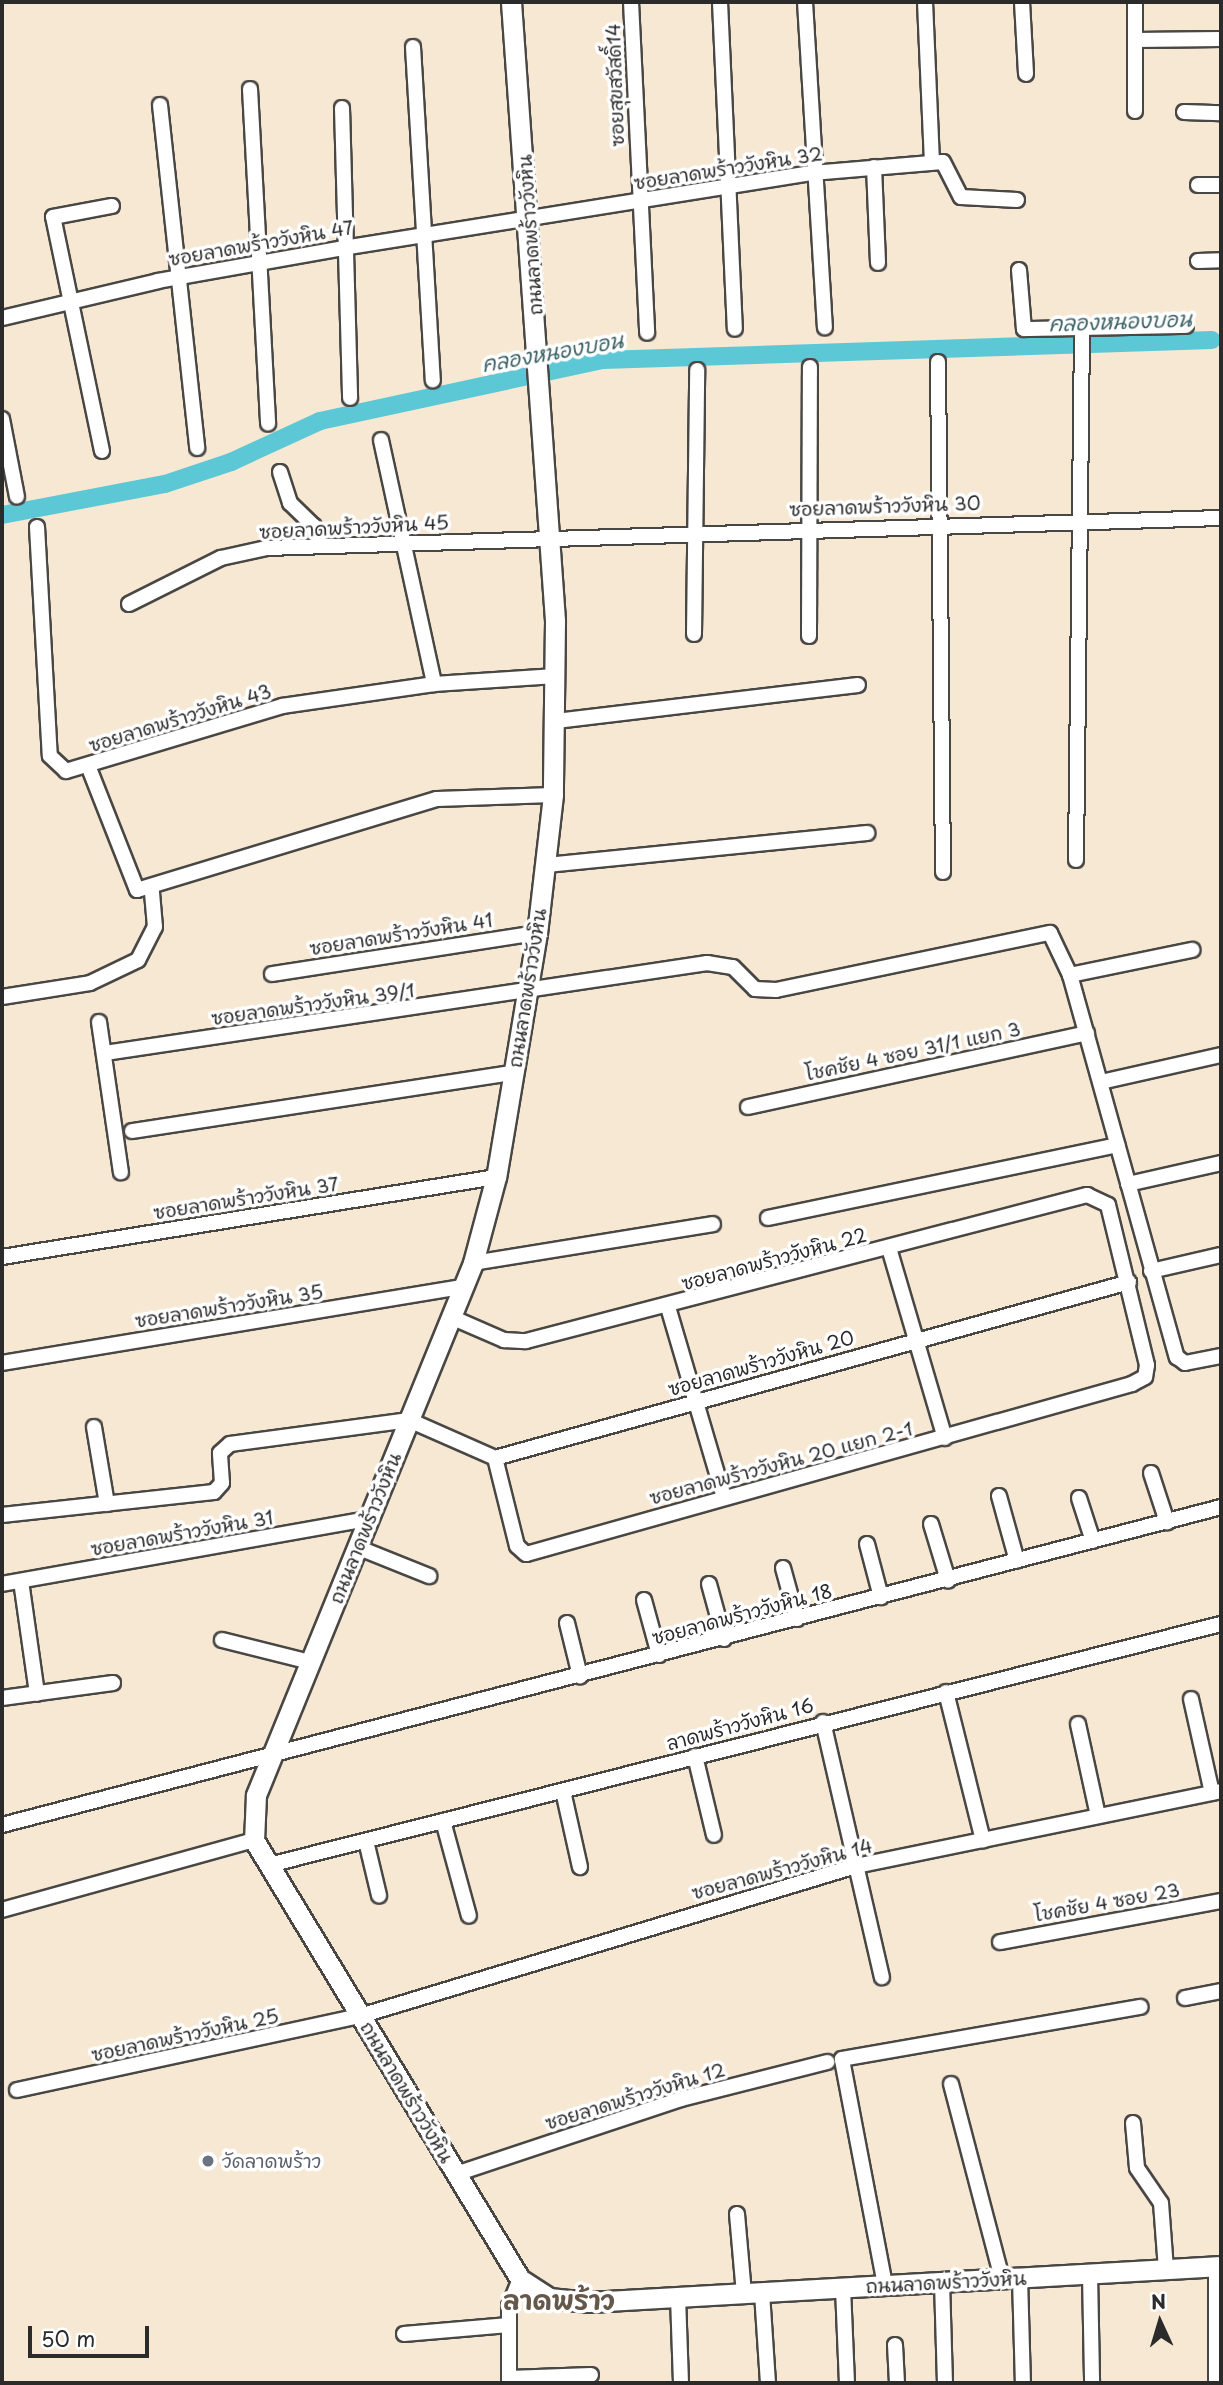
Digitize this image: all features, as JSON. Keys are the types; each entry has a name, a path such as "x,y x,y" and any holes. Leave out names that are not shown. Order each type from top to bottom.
{"main road":[{"name":"ถนนลาดพร้าววังหิน","path":"512,2 540,370 556,676 554,795 537,933 496,1177 473,1263 272,1754 251,1810 254,1840 520,2279 563,2300 678,2297 1218,2266"}],"street":[{"name":"ซอยสุขสวัสดิ์14","path":"631,2 647,333"},
{"path":"720,2 725,185 735,329"},
{"path":"805,2 812,173 825,327"},
{"path":"925,2 932,161 951,168 961,197 1017,200"},
{"path":"1022,2 1026,74"},
{"path":"1135,2 1135,111"},
{"path":"1135,40 1221,39"},
{"path":"413,47 433,380"},
{"path":"250,89 257,263 268,424"},
{"path":"160,105 182,278 197,448"},
{"path":"342,108 343,247 351,398"},
{"path":"1184,112 1221,113"},
{"name":"ซอยลาดพร้าววังหิน 32","path":"530,218 725,185 932,161"},
{"path":"874,167 878,263"},
{"path":"1198,184 1221,185"},
{"path":"102,451 75,299 53,217 112,206"},
{"name":"ซอยลาดพร้าววังหิน 47","path":"2,318 75,299 257,263 530,218"},
{"path":"1198,261 1221,260"},
{"path":"1019,271 1024,328 1082,343 1186,326"},
{"path":"1076,860 1082,343"},
{"path":"938,362 943,872"},
{"path":"809,636 810,367"},
{"path":"694,634 693,534 697,370"},
{"path":"2,419 17,497"},
{"path":"381,440 434,684"},
{"path":"280,472 290,503 314,526 320,546"},
{"name":"ซอยลาดพร้าววังหิน 30","path":"550,538 939,522 1221,518"},
{"name":"ซอยลาดพร้าววังหิน 43","path":"37,527 50,756 66,771 89,768 282,706 434,684 556,676"},
{"name":"ซอยลาดพร้าววังหิน 45","path":"129,604 221,558 320,546 550,538"},
{"path":"556,721 858,685"},
{"path":"89,768 131,884 152,890 437,799 554,795"},
{"path":"546,865 867,833"},
{"path":"2,997 90,983 138,960 155,927 152,890"},
{"name":"ซอยลาดพร้าววังหิน 39/1","path":"106,1053 722,963 744,974 755,989 776,990 1035,931 1058,942 1070,975 1177,1357 1185,1363 1221,1356"},
{"name":"ซอยลาดพร้าววังหิน 41","path":"272,974 537,933"},
{"path":"1070,975 1192,950"},
{"path":"99,1022 106,1053 121,1172"},
{"name":"โชคชัย 4 ซอย 31/1 แยก 3","path":"748,1107 1087,1033"},
{"path":"1101,1082 1221,1055"},
{"path":"132,1131 513,1073"},
{"path":"768,1218 1117,1145"},
{"path":"1128,1184 1221,1163"},
{"name":"ซอยลาดพร้าววังหิน 37","path":"2,1257 496,1177"},
{"name":"ซอยลาดพร้าววังหิน 22","path":"451,1317 504,1340 526,1341 1100,1196 1129,1282"},
{"path":"473,1263 713,1224"},
{"name":"ซอยลาดพร้าววังหิน 22","path":"889,1248 945,1438"},
{"path":"1151,1271 1221,1255"},
{"name":"ซอยลาดพร้าววังหิน 20","path":"495,1458 1129,1282"},
{"name":"ซอยลาดพร้าววังหิน 20 แยก 2-1","path":"495,1458 522,1554 945,1438 1145,1377 1129,1282"},
{"name":"ซอยลาดพร้าววังหิน 35","path":"2,1363 463,1287"},
{"name":"ซอยลาดพร้าววังหิน 22","path":"668,1307 724,1497"},
{"path":"2,1515 214,1492 222,1483 220,1453 230,1444 409,1420 495,1458"},
{"path":"94,1427 107,1504"},
{"path":"1151,1473 1167,1522"},
{"path":"999,1496 1017,1561"},
{"path":"1079,1498 1093,1542"},
{"name":"ซอยลาดพร้าววังหิน 18","path":"2,1825 659,1656 1221,1507"},
{"name":"ซอยลาดพร้าววังหิน 31","path":"2,1584 368,1519"},
{"path":"931,1524 948,1580"},
{"path":"867,1544 881,1597"},
{"path":"357,1547 429,1576"},
{"path":"783,1568 797,1619"},
{"path":"21,1580 37,1694"},
{"path":"709,1584 724,1639"},
{"path":"644,1600 659,1656"},
{"path":"567,1623 580,1676"},
{"name":"ลาดพร้าววังหิน 16","path":"269,1864 563,1791 823,1722 1221,1624"},
{"path":"222,1640 310,1662"},
{"path":"2,1698 113,1683"},
{"path":"946,1692 983,1840"},
{"path":"1191,1699 1217,1792"},
{"path":"823,1722 882,1977"},
{"path":"1078,1724 1098,1816"},
{"path":"695,1756 714,1835"},
{"path":"563,1791 580,1867"},
{"name":"ซอยลาดพร้าววังหิน 14","path":"360,2016 856,1866 1217,1792"},
{"path":"443,1821 470,1916"},
{"path":"2,1910 254,1840"},
{"path":"366,1840 379,1895"},
{"name":"โชคชัย 4 ซอย 23","path":"1000,1941 1221,1901"},
{"path":"1185,1998 1221,1991"},
{"path":"885,2286 842,2059 1140,2007"},
{"name":"ซอยลาดพร้าววังหิน 25","path":"17,2090 360,2016"},
{"name":"ซอยลาดพร้าววังหิน 12","path":"456,2174 681,2099 827,2062"},
{"path":"951,2084 1011,2278 1023,2383"},
{"path":"1133,2123 1137,2168 1161,2203 1166,2269"},
{"path":"737,2214 768,2383"},
{"path":"1216,2383 1218,2266"},
{"path":"1090,2274 1092,2383"},
{"path":"520,2279 509,2325 509,2381 591,2375"},
{"path":"942,2282 945,2383"},
{"path":"843,2288 847,2383"},
{"path":"678,2297 681,2383"},
{"path":"404,2334 509,2325"},
{"path":"895,2345 897,2383"}],"waterway":[{"name":"คลองหนองบอน","path":"2,515 165,484 231,462 320,421 603,360 1212,340"}],"place":[{"name":"วัดลาดพร้าว","path":"208,2161"}],"district":[{"name":"ลาดพร้าว","path":"559,2300"}]}
